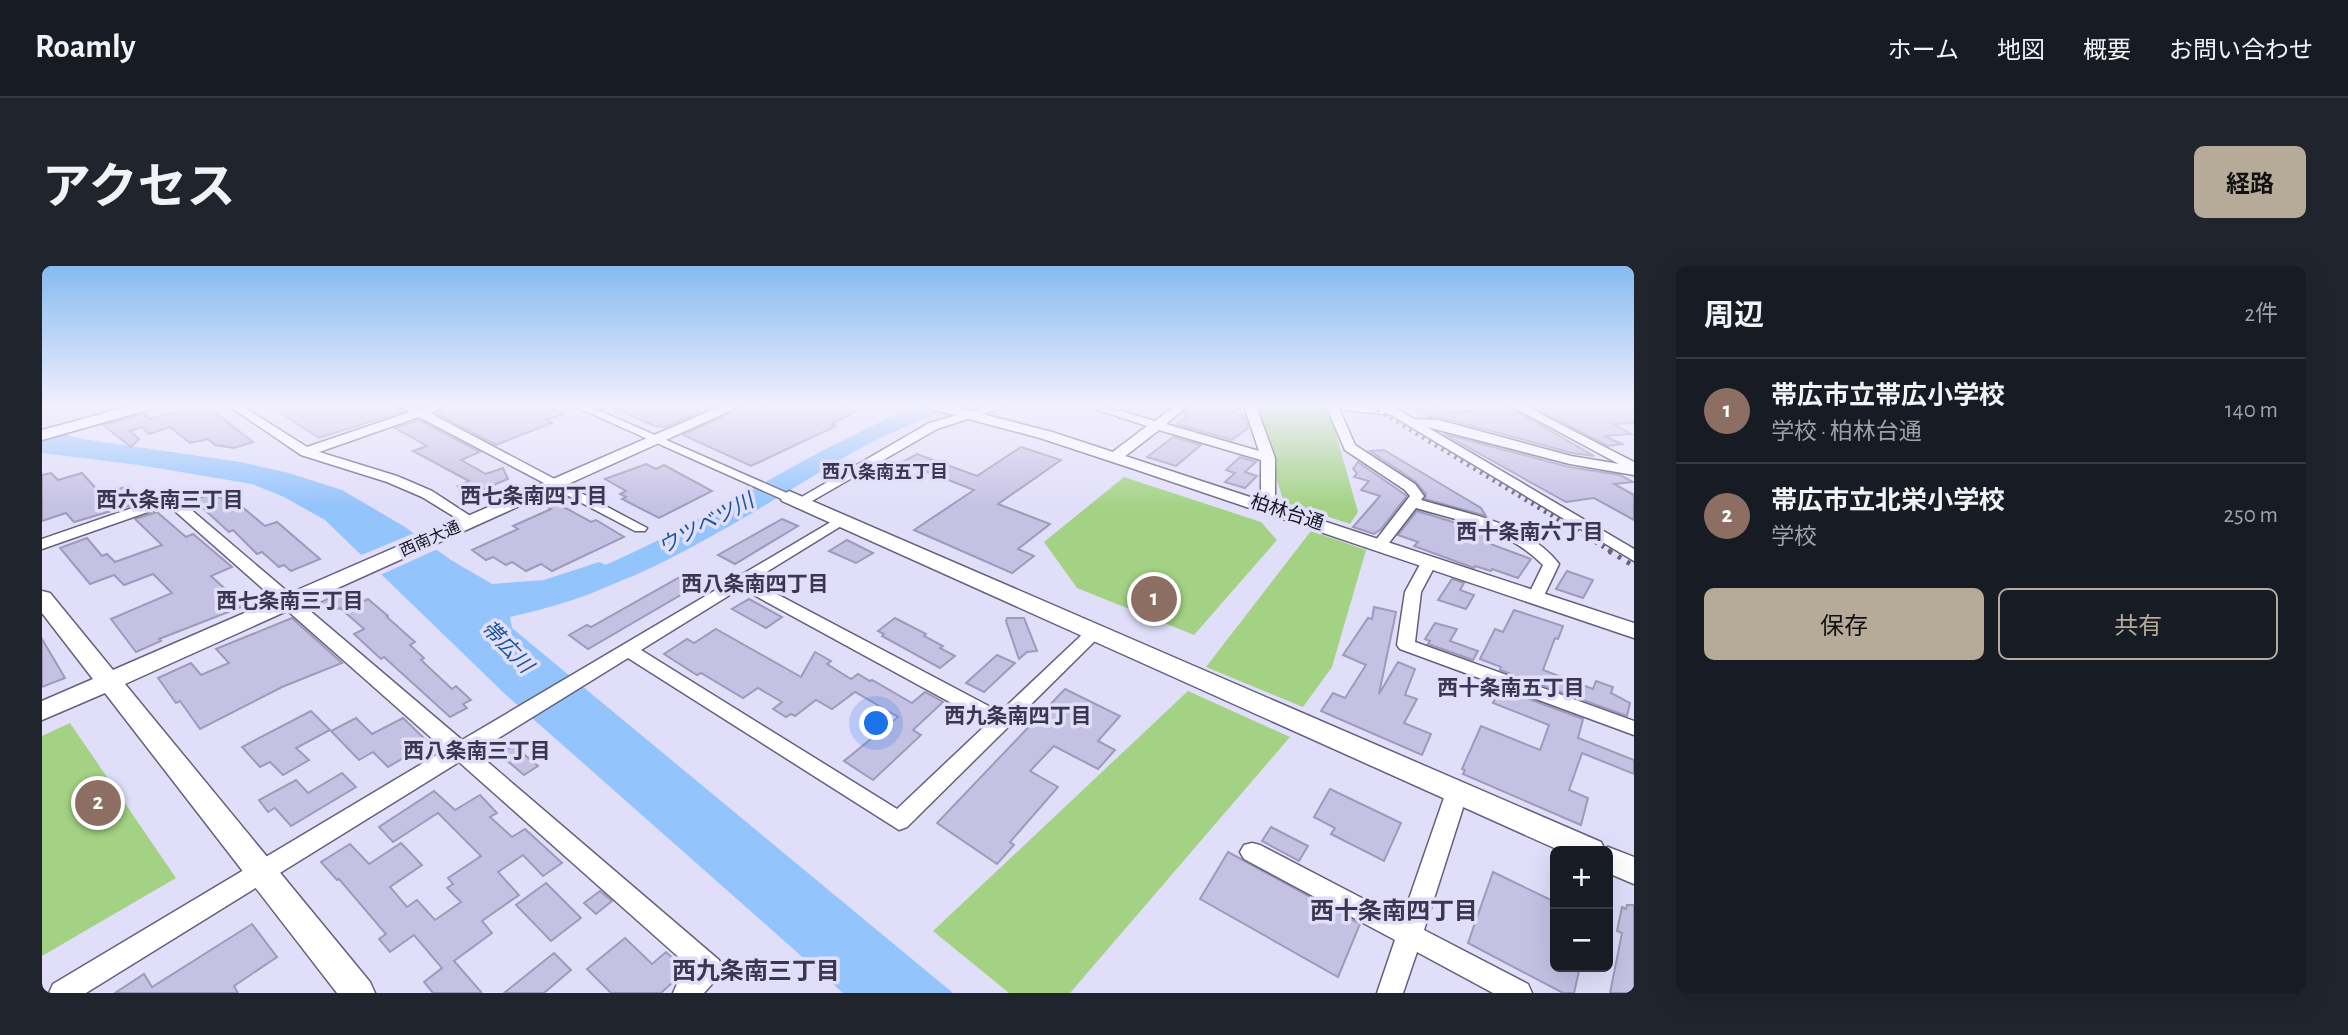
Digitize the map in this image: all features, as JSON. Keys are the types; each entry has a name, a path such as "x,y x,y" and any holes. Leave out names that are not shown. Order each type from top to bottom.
{"street":[{"path":"287,440 306,452 393,479 427,494 471,521"},
{"path":"306,452 340,440"},
{"path":"472,440 640,528"},
{"name":"西南大通","path":"42,711 657,440"},
{"path":"661,440 1579,846"},
{"path":"794,499 905,440"},
{"name":"柏林台通","path":"1056,440 1268,507 1634,631"},
{"path":"1115,457 1138,440"},
{"path":"1205,440 1268,458"},
{"path":"1262,440 1268,458 1268,507"},
{"path":"1347,440 1350,447 1410,487 1417,496 1380,545"},
{"path":"1441,440 1634,556"},
{"path":"1497,440 1570,460 1634,469"},
{"path":"1585,440 1634,469"},
{"path":"1611,453 1634,452"},
{"path":"42,544 170,499 710,968 686,993"},
{"path":"1412,502 1492,527 1541,552 1551,564 1535,598"},
{"path":"62,993 841,520"},
{"path":"1429,562 1413,592 1406,645 1634,728"},
{"path":"740,581 1002,722"},
{"path":"42,598 358,993"},
{"path":"627,649 899,821 1094,633"},
{"path":"1390,993 1457,792"},
{"path":"1252,852 1519,993"},
{"path":"1613,861 1634,871"}],"green space":[{"path":"1263,440 1338,440 1358,512 1350,524 1284,502"},
{"path":"1124,477 1261,522 1277,540 1194,635 1077,588 1044,542"},
{"path":"1311,531 1366,550 1332,667 1303,707 1206,667"},
{"path":"1188,691 1290,737 1070,993 1009,993 933,931"},
{"path":"70,723 176,878 42,956 42,736"}],"water":[{"name":"帯広川","path":"42,440 88,440 240,462 289,473 342,490 405,527 451,560 492,584 544,580 599,562 631,575 572,600 510,617 512,628 953,993 843,993 505,694 325,520 284,497 252,484 139,465 42,453"}],"pier":[{"path":"417,532 440,548 378,576 359,556"}],"building":[{"path":"122,440 138,440 131,447"},
{"path":"209,440 253,442 234,448 215,445"},
{"path":"416,440 457,440 480,452 461,460 486,474 503,468 508,479 472,494 458,486 469,481 413,451 427,446"},
{"path":"486,440 509,440 496,445"},
{"path":"694,440 806,440 751,466"},
{"path":"1169,440 1183,440 1201,445 1176,466 1147,457"},
{"path":"1455,440 1466,440 1569,467 1620,475 1633,482 1614,484 1634,495 1634,520 1594,498 1566,502"},
{"path":"1524,440 1566,440 1594,456"},
{"path":"1596,440 1613,440 1622,444 1608,446"},
{"path":"1021,447 1061,460 998,504 1050,524 1018,549 1034,556 1012,573 914,530 974,490 902,462 917,454 977,476"},
{"path":"1384,450 1481,508 1486,516 1425,499 1426,494 1416,482 1370,451"},
{"path":"1240,457 1256,462 1245,472 1257,476 1245,488 1225,482 1235,473 1226,470"},
{"path":"1358,462 1407,496 1374,534 1353,527 1380,496 1361,490 1369,481 1354,477 1357,473 1353,469"},
{"path":"646,464 656,469 664,465 712,491 659,518 622,499 626,497 620,494 626,491 605,479"},
{"path":"51,473 58,480 82,473 101,494 128,486 145,501 74,522 66,513 42,521 42,475"},
{"path":"556,492 573,501 562,506 591,522 596,520 624,537 552,571 541,564 526,571 512,562 506,565 493,557 486,560 472,550 518,529 513,526 551,509 538,501"},
{"path":"208,495 214,499 220,497 225,502 231,500 265,526 277,522 320,559 291,571 284,565 279,567 262,552 257,554 233,530 229,532 194,500"},
{"path":"1417,511 1491,534 1485,542 1531,559 1518,578 1492,569 1474,568 1414,546 1418,542 1398,535"},
{"path":"157,512 186,537 193,534 232,567 211,576 244,606 159,639 161,641 136,652 111,619 172,593 153,574 124,585 114,575 90,584 60,548 87,538 102,556 107,554 115,562 162,545 135,519"},
{"path":"782,519 798,526 735,564 718,555"},
{"path":"847,540 873,553 856,563 829,551"},
{"path":"1567,571 1593,580 1583,598 1556,589"},
{"path":"680,577 696,586 588,649 569,635 587,625 591,627"},
{"path":"1452,579 1464,583 1460,590 1474,595 1466,609 1438,600"},
{"path":"346,591 360,603 368,599 415,642 410,645 424,658 421,660 452,689 456,686 471,700 463,704 467,708 450,717 384,657 381,659 354,634 364,629 340,608 330,612 319,603"},
{"path":"749,599 782,617 766,628 732,609"},
{"path":"1374,607 1396,612 1379,694 1398,662 1415,669 1405,695 1417,699 1404,723 1431,734 1422,755 1321,711 1333,693 1345,698 1366,665 1343,655 1368,618 1372,619"},
{"path":"1514,610 1563,626 1558,639 1555,638 1543,670 1593,689 1596,681 1613,687 1611,693 1630,703 1627,716 1500,670 1501,667 1480,659 1495,629 1503,632"},
{"path":"292,618 342,663 282,687 200,729 180,701 176,703 158,678 191,663 201,675 229,663 216,649"},
{"path":"895,618 926,634 924,636 955,656 940,668 882,636 884,634 878,631"},
{"path":"1007,618 1024,618 1037,651 1027,652 1019,659"},
{"path":"1435,623 1457,629 1450,641 1478,651 1473,660 1428,644 1430,641 1425,639"},
{"path":"716,629 801,677 815,652 831,661 827,664 851,679 858,674 912,703 925,692 943,702 913,730 921,735 873,780 844,761 898,717 855,692 832,709 816,700 795,716 791,714 786,717 773,709 782,702 758,688 743,698 701,673 697,675 664,654 687,639 694,643"},
{"path":"42,639 65,678 42,687"},
{"path":"997,655 1015,663 984,692 966,683"},
{"path":"1494,686 1583,719 1578,738 1634,760 1634,774 1582,753 1569,790 1588,798 1581,825 1463,774 1465,770 1462,769 1481,726 1540,750 1549,725 1493,703 1499,689"},
{"path":"1065,689 1120,716 1098,741 1115,750 1098,769 1054,746 1030,771 1058,787 1010,842 1014,845 997,864 937,823"},
{"path":"311,711 330,730 296,748 309,760 283,775 270,762 260,767 242,747"},
{"path":"356,718 372,734 403,718 429,743 388,767 373,752 359,760 331,731"},
{"path":"513,745 538,766 524,775 499,754"},
{"path":"342,773 356,787 291,826 275,808 268,812 259,800 296,780 308,793"},
{"path":"1330,789 1401,823 1384,861 1331,834 1335,828 1314,817"},
{"path":"434,791 455,810 480,795 497,813 490,817 512,837 525,829 562,863 543,876 523,855 498,872 519,895 482,921 492,933 454,961 482,993 433,993 424,982 442,968 414,935 390,952 379,939 386,934 321,862 350,844 369,864 401,843 422,865 390,887 407,907 417,900 435,920 461,902 447,888 453,884 448,878 481,856 438,813 393,842 379,827"},
{"path":"1271,827 1308,846 1299,861 1262,841"},
{"path":"1228,852 1360,924 1338,977 1200,899"},
{"path":"1493,872 1550,900 1550,972 1579,972 1574,993 1563,993 1468,943"},
{"path":"546,883 581,918 551,941 516,905"},
{"path":"600,891 612,901 596,914 584,903"},
{"path":"1627,905 1634,905 1634,993 1610,993 1622,933 1617,931 1622,907 1626,909"},
{"path":"252,924 277,957 234,986 238,993 115,993 144,974 152,987"},
{"path":"625,938 652,964 666,952 686,970 661,993 611,993 587,969"},
{"path":"554,953 571,970 544,993 504,993"}],"waterway":[{"name":"ウツベツ川","path":"580,585 627,568 671,546 859,440"}],"railway":[{"path":"1427,440 1612,552"},
{"path":"1609,551 1634,566"}],"place":[{"name":"帯広市立帯広小学校","path":"1154,599"},
{"name":"帯広市立北栄小学校","path":"98,803"}],"district":[{"name":"西八条南五丁目","path":"885,473"},
{"name":"西七条南四丁目","path":"534,496"},
{"name":"西六条南三丁目","path":"170,500"},
{"name":"西十条南六丁目","path":"1530,532"},
{"name":"西八条南四丁目","path":"755,584"},
{"name":"西七条南三丁目","path":"290,601"},
{"name":"西十条南五丁目","path":"1511,688"},
{"name":"西九条南四丁目","path":"1018,716"},
{"name":"西八条南三丁目","path":"477,751"},
{"name":"西十条南四丁目","path":"1394,912"},
{"name":"西九条南三丁目","path":"756,972"}]}
